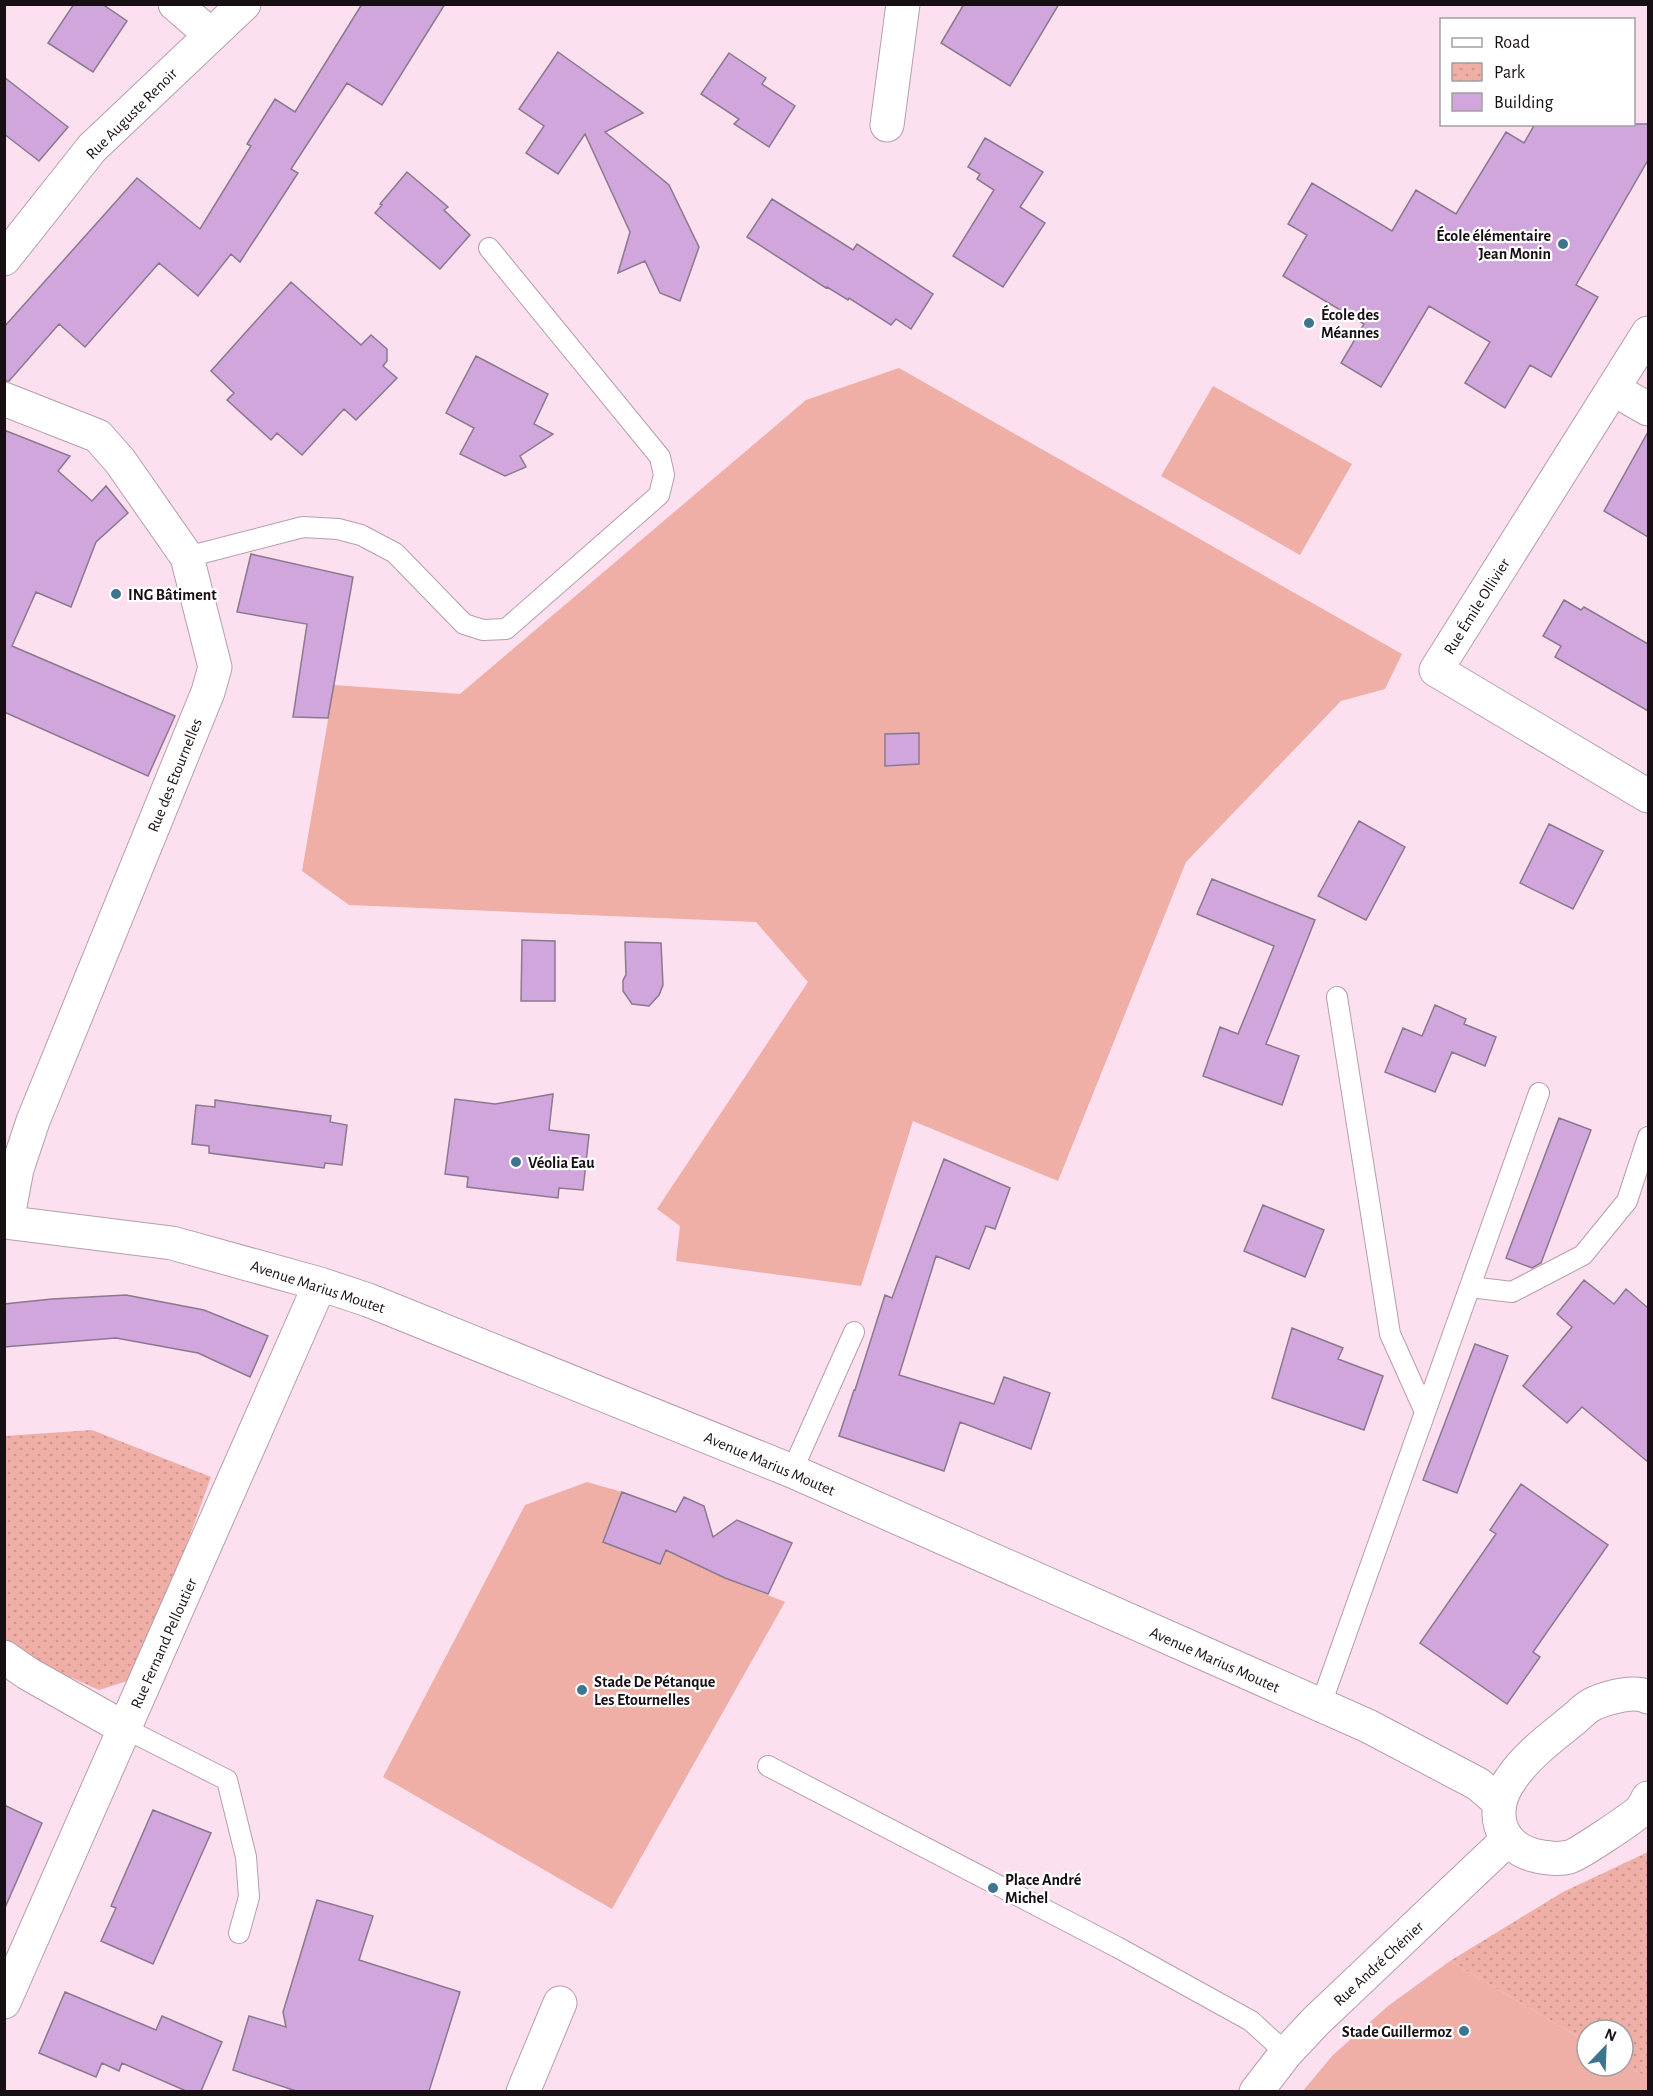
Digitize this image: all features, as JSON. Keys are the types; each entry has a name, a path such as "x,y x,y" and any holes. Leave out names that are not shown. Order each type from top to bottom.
{"street":[{"path":"175,4 211,34"},
{"name":"Rue Auguste Renoir","path":"4,259 92,148 244,4"},
{"path":"887,125 903,4"},
{"name":"Rue Émile Ollivier","path":"1648,333 1436,670 1648,796"},
{"path":"1613,389 1648,409"},
{"name":"Rue des Etournelles","path":"4,399 98,436 120,461 187,557 215,667 208,692 33,1121 17,1169 5,1222"},
{"name":"Avenue Marius Moutet","path":"5,1222 172,1243 320,1284 379,1304 792,1471 1320,1707 1368,1726 1478,1784 1499,1802"},
{"name":"Rue Fernand Pelloutier","path":"4,2002 320,1284"},
{"path":"4,1657 27,1673 126,1729"},
{"path":"1646,1805 1570,1857 1550,1859 1527,1854 1506,1841 1499,1821 1499,1802 1510,1780 1524,1762 1593,1703 1647,1689"},
{"name":"Rue André Chénier","path":"1256,2091 1286,2053 1316,2021 1506,1841"},
{"path":"523,2091 560,2003"}],"lane":[{"path":"187,557 303,526 338,529 361,535 395,553 464,624 483,630 506,629 659,495 664,476 660,457 489,248"},
{"path":"1337,997 1390,1334 1425,1412"},
{"path":"1320,1707 1539,1093"},
{"path":"1470,1287 1512,1292 1583,1255 1627,1201 1648,1137"},
{"path":"792,1471 854,1332"},
{"path":"126,1729 226,1780 246,1857 249,1897 239,1933"},
{"path":"768,1766 1117,1947 1210,1998 1251,2021 1286,2053"}],"green space":[{"path":"899,368 1402,654 1385,689 1341,701 1186,862 1058,1181 913,1121 861,1286 676,1261 680,1226 657,1209 808,982 756,922 349,905 302,871 334,685 460,694 806,400"},
{"path":"1213,386 1352,464 1300,555 1161,476"},
{"path":"92,1430 211,1477 139,1677 99,1690 21,1655 5,1643 5,1436"},
{"name":"Stade De Pétanque Les Etournelles","path":"587,1482 622,1492 603,1542 660,1564 674,1529 725,1578 785,1602 612,1909 383,1777 525,1505"},
{"path":"1648,1852 1648,2078 1635,2070 1635,2018 1575,2018 1575,2035 1450,1961 1563,1892"},
{"name":"Stade Guillermoz","path":"1450,1961 1575,2035 1575,2078 1635,2078 1635,2070 1648,2078 1648,2092 1302,2092 1333,2055 1388,2006"}],"building":[{"path":"74,4 102,4 127,21 93,72 48,43"},
{"path":"362,4 445,4 382,105 347,83 291,169 298,173 240,262 231,254 198,296 159,263 85,347 59,324 9,381 4,381 4,327 137,178 200,229 251,146 247,144 275,99 295,112"},
{"path":"964,4 1059,4 1010,86 941,43"},
{"path":"558,52 643,113 605,132 669,185 699,247 680,301 660,293 645,261 618,273 630,232 585,134 558,174 526,153 544,126 519,109"},
{"path":"729,53 766,78 762,84 795,106 769,147 734,124 739,119 701,94"},
{"path":"4,77 68,127 39,161 4,134"},
{"path":"1648,124 1648,160 1576,285 1598,297 1551,377 1530,365 1505,408 1465,383 1490,342 1429,306 1381,387 1341,363 1364,324 1283,276 1307,235 1288,224 1312,183 1392,231 1416,190 1456,214 1506,132 1524,143 1534,126"},
{"path":"985,138 1043,172 1020,207 1045,223 1003,287 953,256 994,190 977,179 980,174 968,167"},
{"path":"407,172 448,207 444,210 470,235 440,269 375,213"},
{"path":"772,199 853,250 857,244 933,294 911,329 896,319 891,325 849,298 848,300 826,288 747,237"},
{"path":"291,282 361,345 371,335 387,349 387,361 383,366 397,378 356,420 344,409 302,455 277,433 271,440 227,400 234,393 211,371"},
{"path":"476,356 548,394 534,424 553,434 520,456 526,467 505,476 460,454 474,428 446,413"},
{"path":"4,430 70,456 58,471 92,501 106,486 128,513 96,542 71,607 36,592 12,646 175,716 148,776 4,712"},
{"path":"1648,432 1648,537 1604,511"},
{"path":"251,554 353,577 328,718 293,717 307,624 237,612"},
{"path":"1564,600 1581,610 1584,607 1648,644 1648,711 1555,657 1561,646 1543,636"},
{"path":"919,733 919,764 885,766 885,734"},
{"path":"1359,821 1405,847 1366,920 1318,896"},
{"path":"1549,824 1603,851 1573,909 1520,883"},
{"path":"1212,879 1315,920 1266,1044 1299,1056 1282,1105 1203,1076 1220,1027 1238,1034 1274,946 1197,914"},
{"path":"522,940 555,941 555,1001 521,1001"},
{"path":"625,942 661,943 663,985 659,995 649,1006 632,1004 623,991 623,980 626,975"},
{"path":"1435,1005 1466,1019 1464,1024 1496,1037 1485,1066 1452,1052 1435,1092 1385,1072 1403,1028 1422,1036"},
{"name":"Véolia Eau","path":"553,1094 549,1130 589,1135 583,1190 559,1188 558,1198 467,1187 468,1177 445,1174 455,1099 495,1104"},
{"path":"215,1100 331,1116 330,1122 347,1125 342,1165 325,1163 324,1168 209,1153 209,1146 192,1144 196,1105 215,1107"},
{"path":"1559,1118 1591,1130 1541,1263 1532,1268 1506,1258"},
{"path":"944,1159 1010,1188 995,1229 986,1226 969,1269 936,1256 899,1375 994,1404 1004,1377 1050,1393 1031,1449 960,1422 944,1471 839,1436 885,1295 892,1298"},
{"path":"1263,1205 1324,1230 1305,1277 1244,1251"},
{"path":"1584,1280 1614,1304 1626,1289 1648,1308 1648,1462 1582,1407 1567,1423 1523,1386 1572,1327 1557,1314"},
{"path":"126,1295 204,1310 268,1336 250,1377 198,1353 116,1338 4,1347 4,1304"},
{"path":"1292,1328 1343,1348 1338,1359 1383,1376 1364,1430 1272,1398"},
{"path":"1475,1344 1508,1356 1457,1493 1423,1480"},
{"path":"1521,1484 1608,1545 1533,1652 1540,1657 1507,1704 1420,1643 1496,1534 1490,1530"},
{"path":"622,1492 676,1512 684,1497 704,1506 713,1537 737,1520 792,1543 768,1594 725,1578 666,1550 660,1564 603,1542"},
{"path":"4,1805 42,1823 4,1910"},
{"path":"153,1810 211,1833 153,1964 101,1941 116,1908 111,1906"},
{"path":"317,1900 373,1916 359,1960 460,1992 429,2091 296,2091 233,2070 249,2016 286,2027 283,2012"},
{"path":"65,1992 156,2030 162,2016 222,2042 201,2091 186,2091 122,2063 119,2071 102,2063 96,2077 39,2053"}],"place":[{"name":"École élémentaire Jean Monin","path":"1563,244"},
{"name":"École des Méannes","path":"1309,323"},
{"name":"ING Bâtiment","path":"116,594"},
{"name":"Véolia Eau","path":"516,1162"},
{"name":"Stade De Pétanque Les Etournelles","path":"582,1690"},
{"name":"Place André Michel","path":"993,1888"},
{"name":"Stade Guillermoz","path":"1464,2031"}]}
